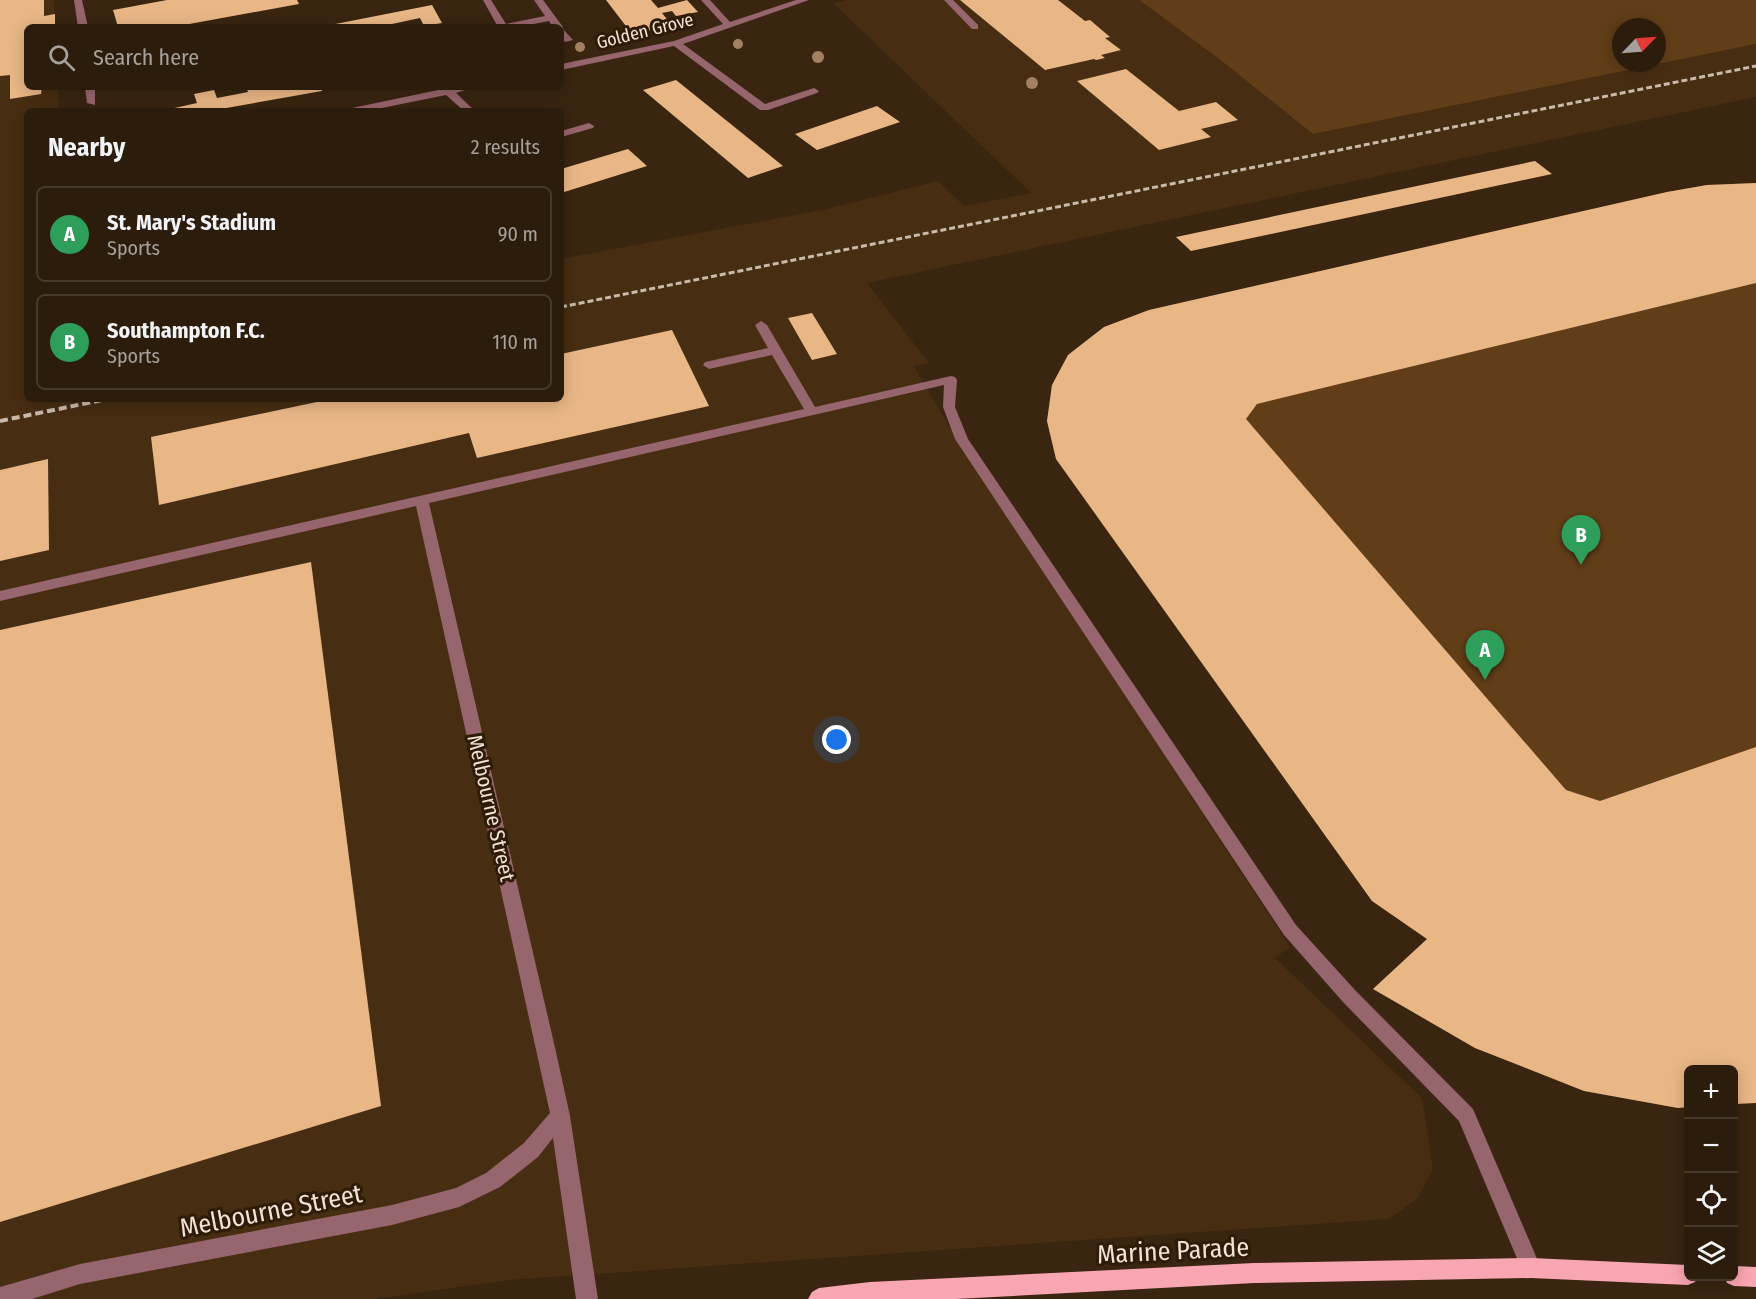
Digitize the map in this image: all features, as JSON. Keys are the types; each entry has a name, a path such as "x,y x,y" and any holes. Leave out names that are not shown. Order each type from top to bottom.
{"main road":[{"name":"Marine Parade","path":"819,1299 870,1293 1254,1273 1531,1268 1684,1275"},
{"path":"1738,1276 1756,1277"}],"street":[{"path":"78,0 82,24"},
{"path":"487,0 502,24"},
{"path":"538,0 556,24"},
{"path":"705,0 728,25"},
{"name":"Golden Grove","path":"564,66 676,43 805,0"},
{"path":"948,0 975,27"},
{"path":"520,24 551,18"},
{"path":"564,35 568,40"},
{"path":"676,43 764,108 814,91"},
{"path":"90,90 92,103"},
{"path":"367,108 456,90"},
{"path":"448,92 467,108"},
{"path":"564,133 589,126"},
{"path":"761,325 812,412"},
{"path":"709,365 776,350"},
{"path":"0,596 951,380 949,407 962,439 1290,930 1349,996 1466,1115 1531,1268"},
{"name":"Melbourne Street","path":"421,501 547,1052 560,1116 587,1299"},
{"name":"Melbourne Street","path":"0,1298 80,1274 392,1215 459,1197 493,1180 531,1150 560,1116"}],"shaded area":[{"path":"0,0 54,0 55,24 24,24 24,90 58,90 59,108 24,108 24,402 564,402 564,258 827,209 938,181 964,206 1031,193 833,3 847,0 1139,0 1218,58 1313,134 1618,72 1666,72 1666,62 1756,44 1756,97 867,283 929,363 914,366 950,428 1290,947 1275,958 1422,1098 1433,1169 1418,1198 1389,1219 509,1280 375,1299 0,1299"},
{"path":"1139,0 1756,0 1756,44 1666,62 1666,18 1612,18 1612,72 1618,72 1313,134 1218,58"},
{"path":"1756,183 1756,1103 1738,1104 1738,1065 1684,1065 1684,1107 1678,1108 1584,1091 1475,1048 1373,989 1427,939 1372,901 1056,459 1047,421 1052,385 1068,355 1104,327 1149,310 1667,192 1707,185"}],"building":[{"path":"0,0 44,0 44,16 55,14 55,24 24,24 24,90 42,90 41,94 10,99 10,75 0,76"},
{"path":"167,0 297,0 299,4 189,24 117,24 113,10"},
{"path":"606,0 651,0 658,8 687,0 698,12 676,16 672,11 662,13 670,23 663,24 666,27 632,34"},
{"path":"960,0 1058,0 1085,21 1090,20 1110,37 1105,38 1121,50 1101,55 1105,58 1045,70"},
{"path":"432,5 442,23 423,24 420,18 392,24 335,24"},
{"path":"1126,69 1179,111 1216,102 1238,120 1201,129 1211,137 1159,150 1077,81"},
{"path":"676,80 783,166 748,178 643,90"},
{"path":"214,90 217,98 248,92 247,90 322,91 227,108 174,108 197,103 194,94"},
{"path":"877,106 900,122 817,150 795,134"},
{"path":"628,149 647,166 564,192 564,168"},
{"path":"1535,161 1552,174 1191,251 1176,237"},
{"path":"1756,183 1756,283 1257,404 1246,419 1566,790 1600,801 1756,747 1756,1103 1738,1104 1738,1065 1684,1065 1684,1107 1678,1108 1584,1091 1475,1048 1373,989 1427,939 1372,901 1056,459 1047,421 1052,385 1068,355 1104,327 1149,310 1667,192 1707,185"},
{"path":"812,313 837,354 812,360 788,318"},
{"path":"672,330 709,406 477,458 469,433 159,505 151,437 317,402 564,402 564,353"},
{"path":"48,459 49,550 0,561 0,470"},
{"path":"311,562 381,1106 0,1222 0,630"}],"railway":[{"path":"564,306 1756,66"},
{"path":"0,421 92,402"}],"place":[{"name":"Southampton F.C.","path":"1581,565"},
{"name":"St. Mary's Stadium","path":"1485,680"}]}
